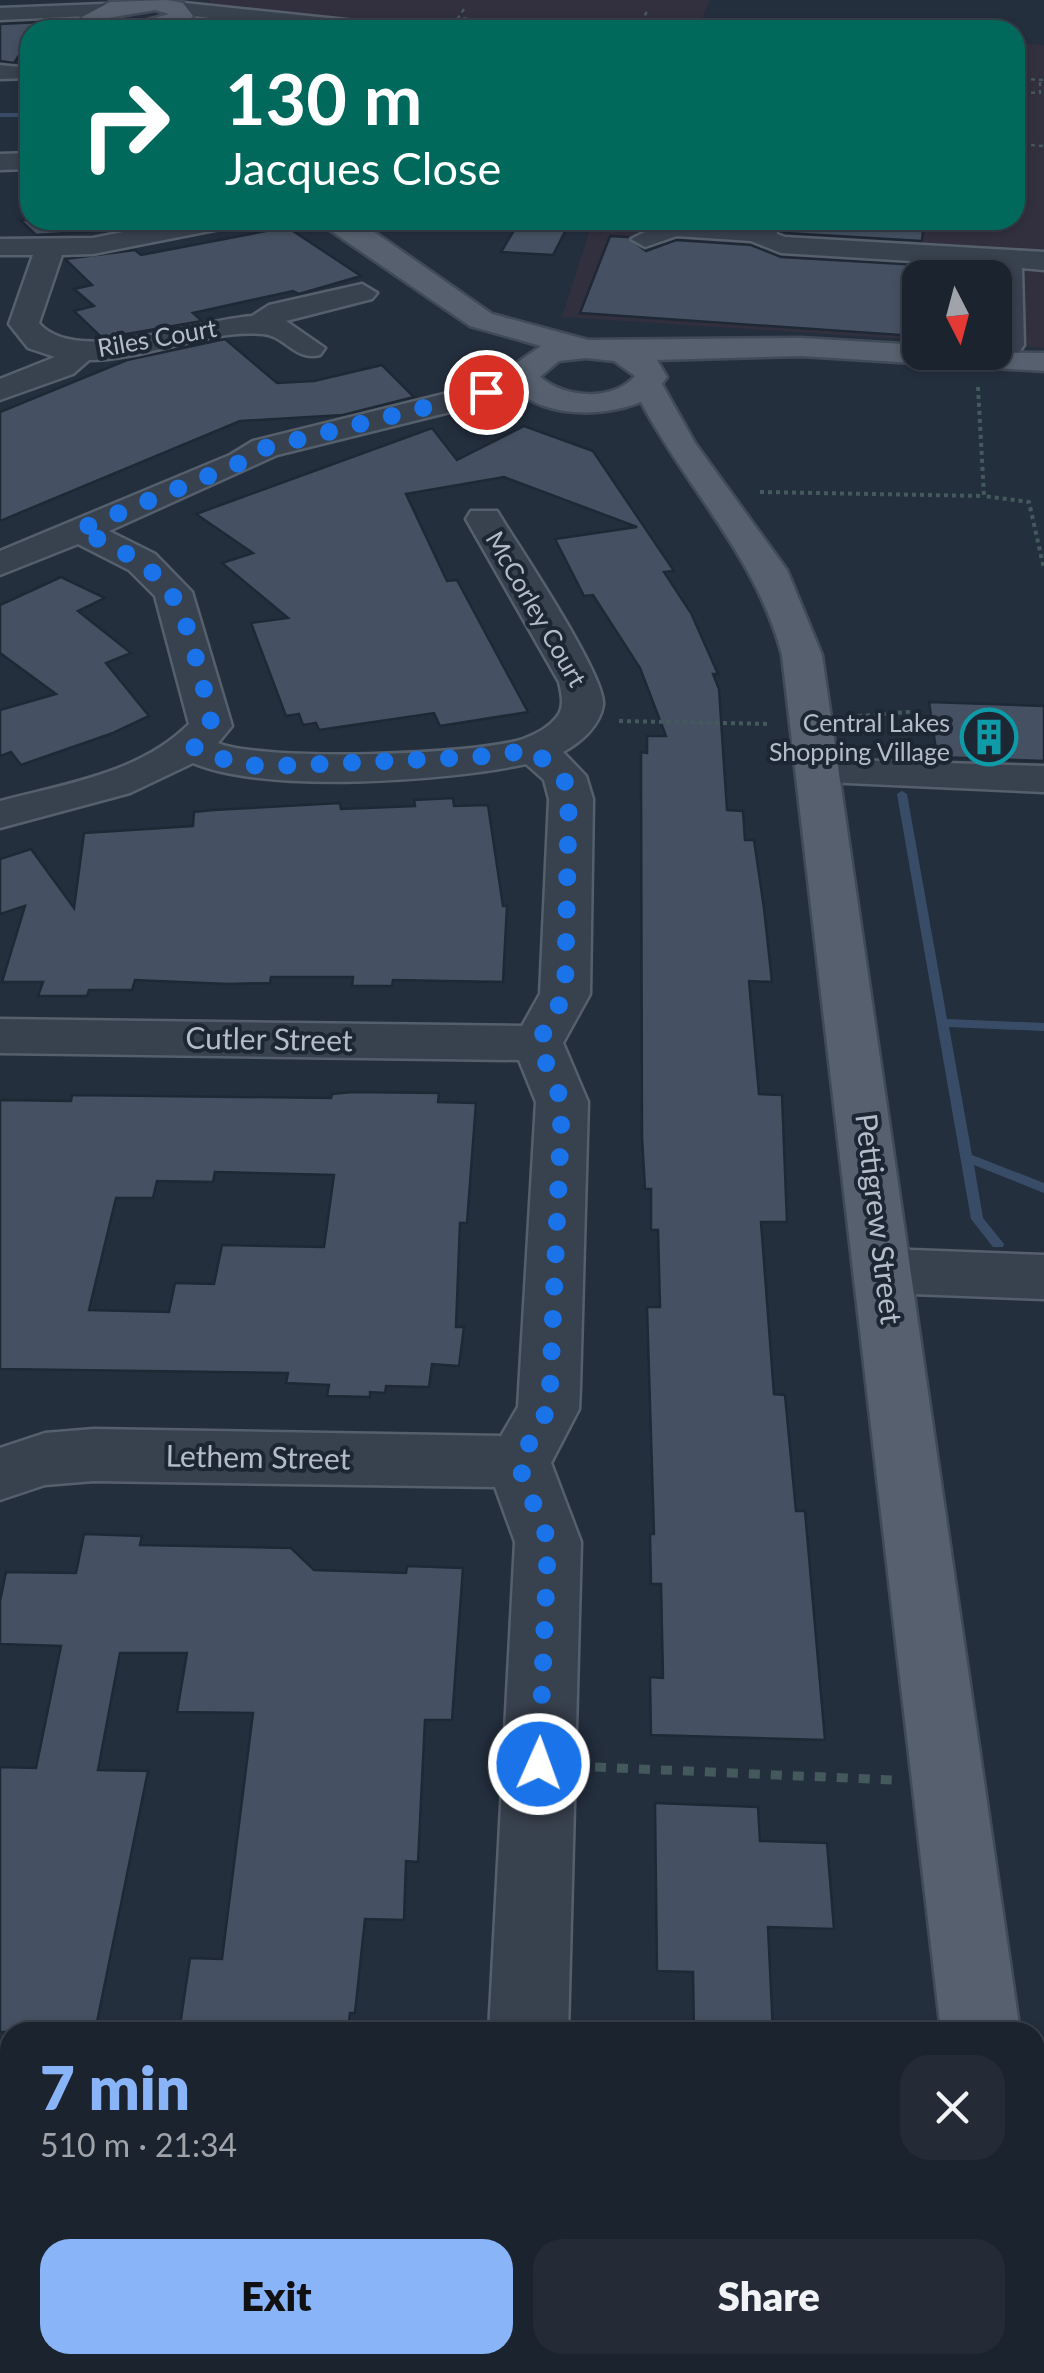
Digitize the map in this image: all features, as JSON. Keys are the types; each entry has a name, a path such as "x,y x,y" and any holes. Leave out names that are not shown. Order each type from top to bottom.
{"main road":[{"path":"114,16 170,14"},
{"path":"352,230 481,320 525,369 530,387 553,398 587,402 623,398 648,382 740,349"},
{"path":"481,320 642,362 648,382"},
{"path":"525,369 550,353 601,350 802,347 902,354"},
{"path":"1012,361 1044,362"},
{"name":"Pettigrew Street","path":"648,382 678,442 752,540 782,590 802,655 885,1270 980,2022"},
{"name":"Pettigrew Street","path":"587,402 678,442"}],"street":[{"path":"170,14 239,12 300,20"},
{"path":"0,14 114,16"},
{"path":"0,247 92,246 149,230"},
{"path":"906,252 910,231 915,230"},
{"path":"665,235 764,232 906,252 1044,260"},
{"path":"990,255 1028,234 1044,244"},
{"name":"Riles Court","path":"50,247 24,324 34,340 80,350 118,349 229,326 261,324 288,331 310,348"},
{"name":"Riles Court","path":"261,324 280,311 362,294"},
{"path":"0,390 62,367 80,350"},
{"path":"0,564 242,462 265,448 471,397 525,369"},
{"path":"242,462 482,407 553,398"},
{"name":"McCorley Court","path":"194,748 240,765 476,757 534,750 572,728 582,715 585,696 580,682 484,519"},
{"path":"0,815 130,776 194,748 211,726 210,711 173,592 142,562 78,530"},
{"path":"530,2022 548,1542 542,1518 525,1490 519,1462 548,1409 562,1102 538,1043 565,994 571,799 564,776 534,750"},
{"path":"818,772 1044,779"},
{"name":"Cutler Street","path":"0,1036 538,1043"},
{"path":"885,1270 1044,1277"},
{"name":"Lethem Street","path":"0,1474 46,1459 94,1455 519,1462"}],"path":[{"path":"464,10 458,18 492,20"},
{"path":"642,20 648,10"},
{"path":"1025,93 1040,94 1042,80"},
{"path":"984,496 989,370"},
{"path":"760,492 792,489 984,496 1028,502 1044,569"},
{"path":"847,717 919,711"},
{"path":"582,715 608,720 771,725 769,715"},
{"path":"539,1764 904,1781"}],"shaded area":[{"path":"710,0 701,20 243,20 250,7 208,3"},
{"path":"1025,44 1044,45 1044,348 1012,346 1012,260 902,260 902,339 562,317 590,230 1025,230"}],"building":[{"path":"20,23 20,54 14,63 0,61 0,24"},
{"path":"31,230 115,230 36,235"},
{"path":"271,230 292,230 361,276 299,294 293,291 193,313 202,321 101,337 74,311 94,306 74,289 92,285 65,259 135,250 141,255"},
{"path":"514,230 566,230 553,255 501,252"},
{"path":"781,230 923,230 922,241"},
{"path":"610,236 628,237 646,251 676,240 751,245 781,257 902,264 902,335 580,313"},
{"path":"225,339 277,383 314,381 382,365 414,397 343,415 240,421 0,521 0,412 127,360"},
{"path":"524,426 593,451 674,571 664,572 691,613 718,674 713,674 719,689 727,810 743,811 745,840 754,840 772,982 749,981 759,1094 782,1095 787,1222 761,1222 774,1394 785,1395 796,1511 805,1511 825,1740 651,1735 650,1677 663,1678 661,1584 651,1584 650,1534 654,1534 647,1307 660,1307 658,1230 651,1230 651,1189 645,1189 642,1137 641,752 647,753 647,736 666,736 640,668 593,595 584,596 555,539 637,527 504,477 406,494 447,581 457,580 528,712 440,726 434,713 319,730 316,723 303,725 299,714 286,716 251,623 288,618 222,563 253,553 196,514 432,428 457,460"},
{"path":"61,577 105,598 78,611 131,653 106,663 149,716 113,733 21,765 11,752 0,756 0,710 56,694 0,653 0,605"},
{"name":"Central Lakes Shopping Village","path":"929,702 1044,706 1044,761 937,757"},
{"path":"453,798 454,806 488,805 503,906 507,906 503,982 393,980 392,986 352,986 353,977 271,977 270,983 228,984 135,980 132,990 89,990 87,996 38,996 43,982 2,982 25,906 0,914 0,859 31,849 74,908 84,833 193,826 194,812 213,810 340,803 341,809 415,806 414,800"},
{"path":"439,1093 438,1102 476,1103 467,1223 460,1223 456,1327 464,1327 459,1366 432,1364 429,1387 386,1386 385,1393 370,1392 370,1397 327,1396 329,1385 286,1383 288,1373 0,1369 0,1100 71,1101 72,1095 331,1098 332,1094","holes":["215,1172 334,1175 324,1247 222,1245 214,1284 175,1283 169,1312 89,1310 116,1198 153,1198 157,1181 213,1182"]},
{"path":"84,1534 142,1536 140,1545 291,1548 314,1570 406,1573 407,1566 463,1568 452,1720 425,1720 418,1862 406,1861 404,1920 365,1919 355,2013 350,2013 349,2022 180,2022 190,1958 222,1959 253,1713 177,1712 187,1653 120,1653 98,1770 148,1771 97,2022 0,2022 0,1767 36,1768 61,1646 0,1644 0,1601 6,1572 76,1573"},
{"path":"655,1803 758,1807 760,1841 827,1843 834,1929 768,1927 773,2022 694,2022 693,1972 657,1971"}],"waterway":[{"path":"0,115 20,115"},
{"path":"902,794 977,1219 998,1244"},
{"path":"944,1023 1044,1027"},
{"path":"968,1158 1044,1188"}],"place":[{"name":"Central Lakes Shopping Village","path":"989,737"}],"route":[{"path":"486,392 265,448 242,462 78,530 142,562 161,576 173,592 210,711 211,726 194,748 240,765 276,766 476,757 534,750 564,776 569,786 565,994 538,1043 562,1102 550,1388 548,1409 529,1436 519,1462 525,1490 542,1518 548,1542 539,1764"}]}
